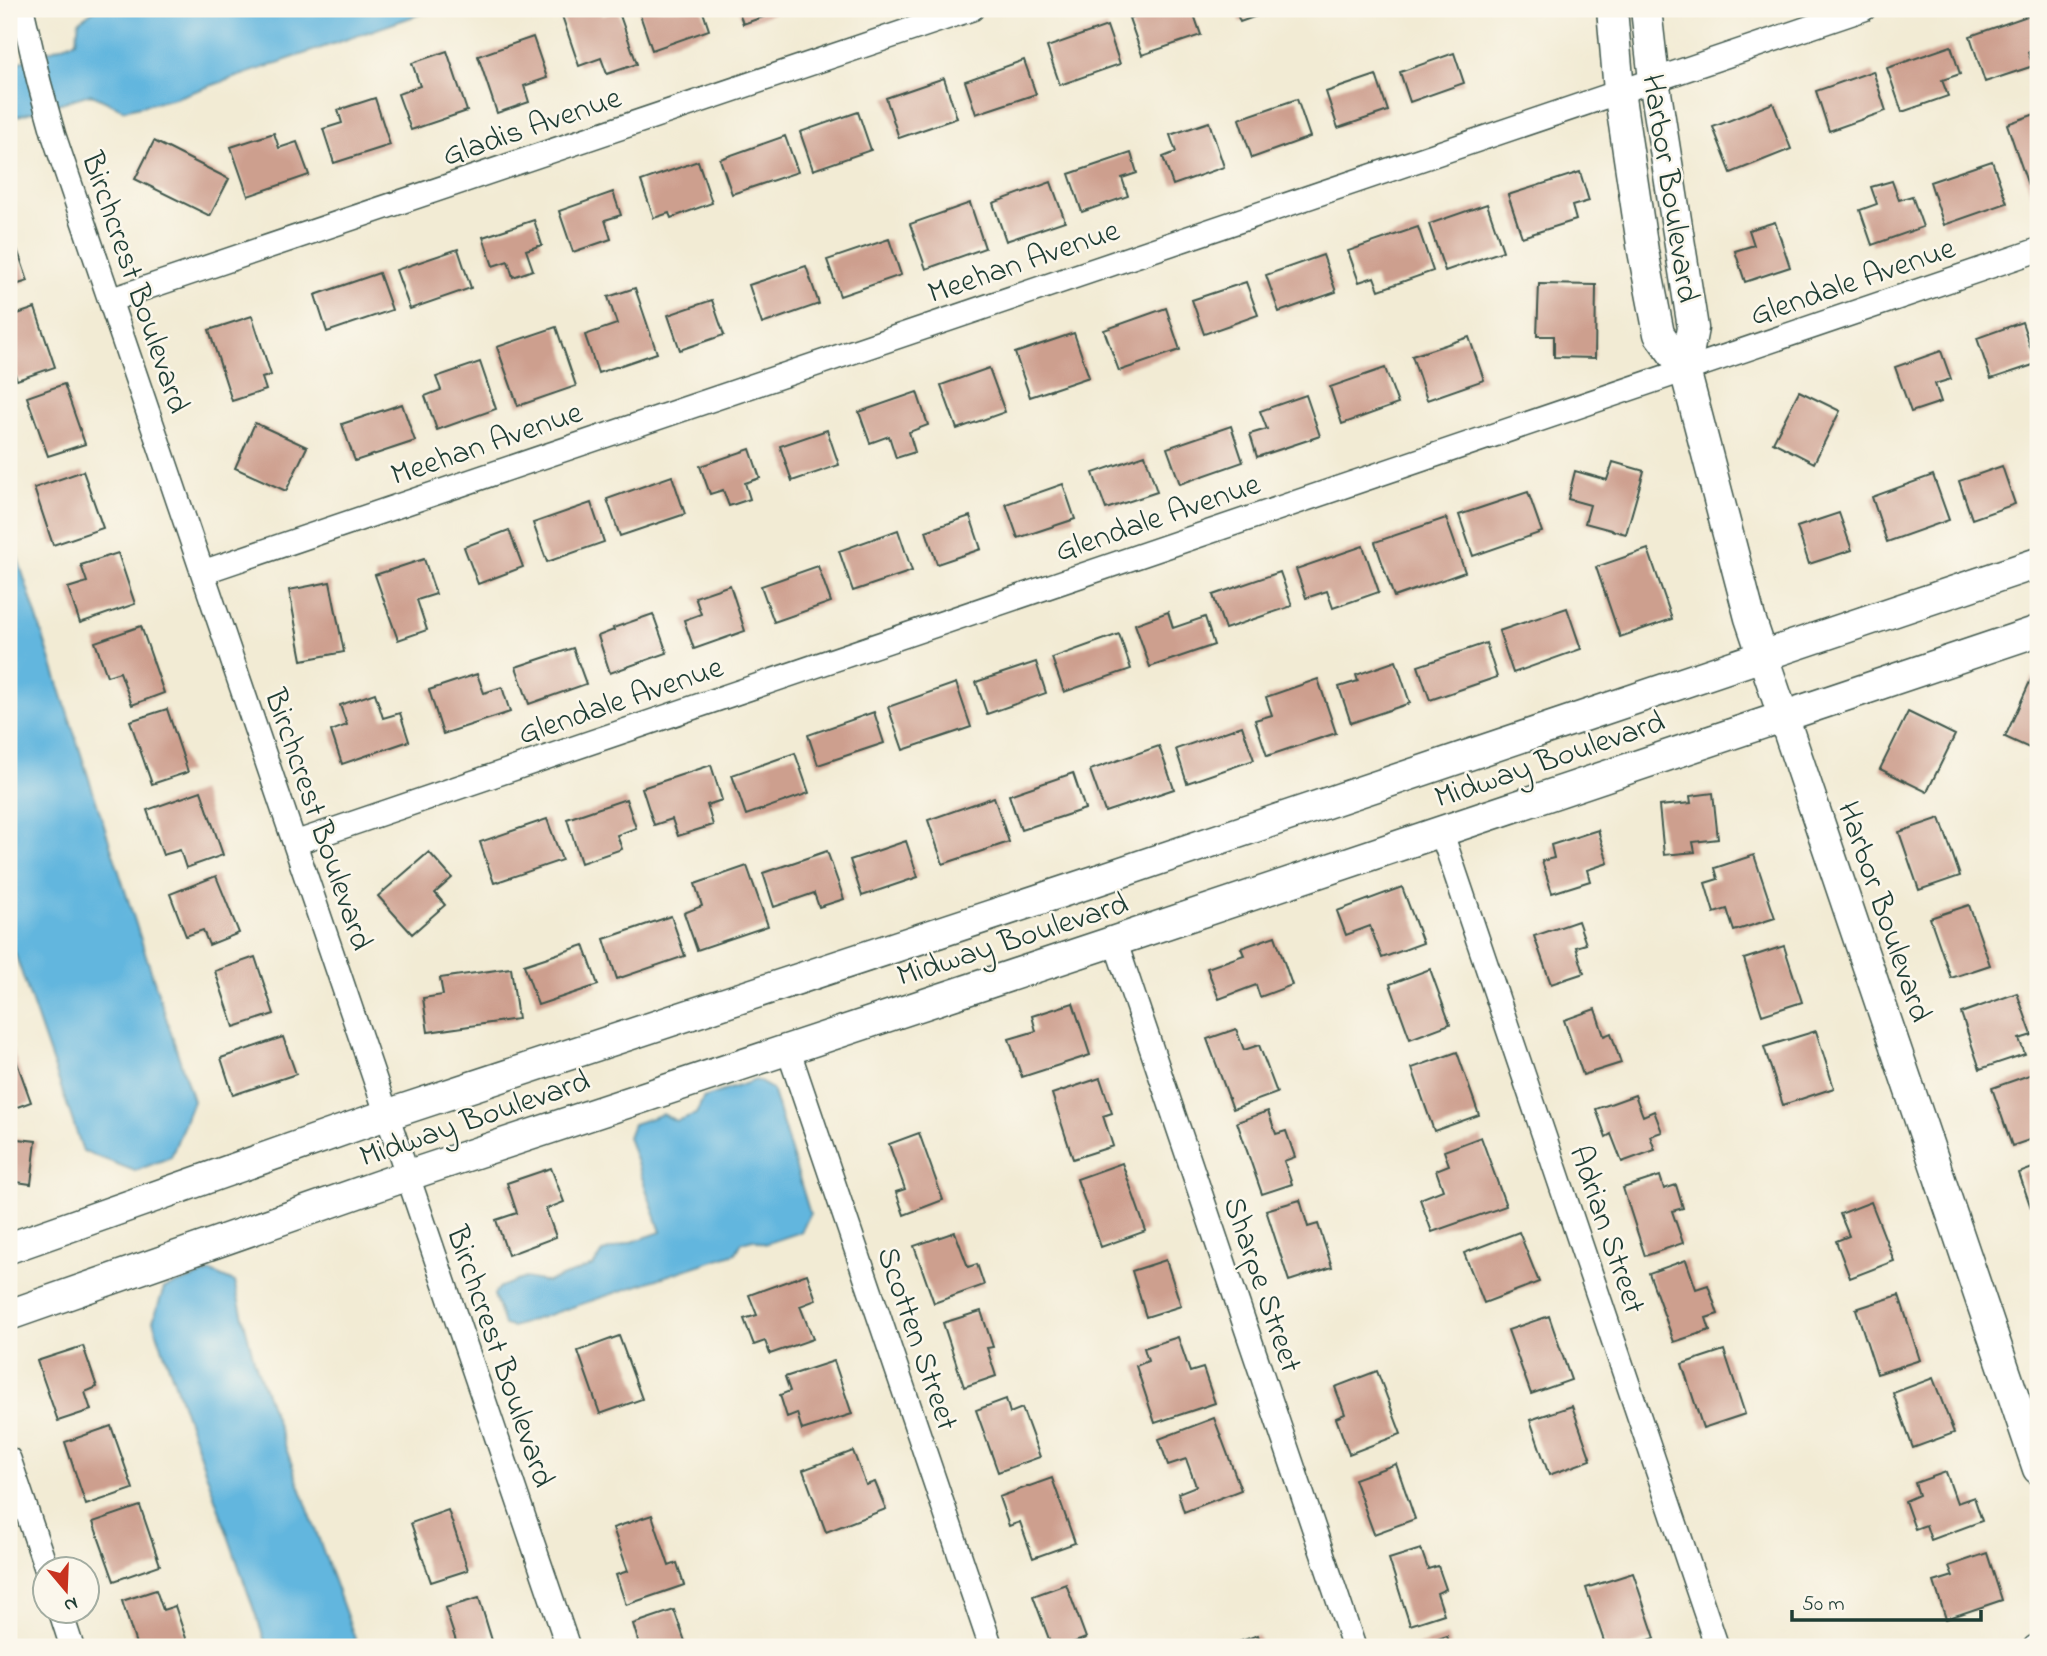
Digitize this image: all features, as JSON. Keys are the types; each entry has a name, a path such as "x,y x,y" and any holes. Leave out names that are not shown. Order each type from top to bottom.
{"street":[{"name":"Gladis Avenue","path":"110,300 972,9"},
{"name":"Harbor Boulevard","path":"1612,9 1619,92 1643,251 1660,334 1685,370 1750,618 2038,1469"},
{"name":"Harbor Boulevard","path":"1646,9 1654,80 1693,328 1685,370"},
{"name":"Meehan Avenue","path":"203,572 1864,9"},
{"name":"Birchcrest Boulevard","path":"24,17 54,136 568,1647"},
{"name":"Glendale Avenue","path":"295,843 2038,250"},
{"name":"Midway Boulevard","path":"9,1248 386,1115 1095,881 2038,564"},
{"name":"Midway Boulevard","path":"9,1315 406,1176 2038,631"},
{"name":"Adrian Street","path":"1441,831 1717,1647"},
{"name":"Sharpe Street","path":"1115,941 1354,1647"},
{"name":"Scotten Street","path":"788,1049 991,1647"},
{"path":"9,1459 41,1554"},
{"path":"64,1624 72,1647"}],"water":[{"path":"96,9 435,9 175,98 124,110 90,94 9,119 9,66 76,41 79,21"},
{"path":"9,531 193,1101 171,1157 135,1171 83,1151 9,936"},
{"path":"756,1080 772,1089 810,1214 801,1232 765,1244 753,1239 742,1242 736,1253 512,1327 504,1325 494,1295 500,1287 525,1278 547,1282 593,1266 603,1252 661,1232 628,1137 633,1124 663,1114 676,1121 696,1114 703,1098"},
{"path":"211,1272 234,1282 254,1360 358,1647 267,1647 153,1321 164,1288"}],"building":[{"path":"574,9 600,9 602,16 618,10 637,64 607,74 601,58 579,66 561,13"},
{"path":"638,9 702,9 709,30 652,50"},
{"path":"738,9 786,9 743,24"},
{"path":"1155,9 1192,9 1201,35 1142,55 1129,18"},
{"path":"1235,9 1276,9 1240,22"},
{"path":"2033,14 2038,29 2038,48 2028,52 2033,66 1985,82 1970,36"},
{"path":"1107,26 1120,64 1060,85 1047,47"},
{"path":"533,37 547,78 524,86 529,102 497,113 478,56"},
{"path":"1951,46 1960,74 1942,80 1948,96 1902,112 1887,68"},
{"path":"447,51 467,111 411,130 398,94 420,86 412,63"},
{"path":"1454,53 1464,83 1410,102 1400,72"},
{"path":"1024,60 1036,94 976,114 965,81"},
{"path":"1873,71 1886,111 1829,131 1816,91"},
{"path":"1376,75 1388,111 1338,128 1326,92"},
{"path":"944,78 957,118 899,138 886,98"},
{"path":"375,98 390,145 334,163 323,129 342,123 338,110"},
{"path":"1297,99 1310,137 1252,158 1239,119"},
{"path":"1773,103 1791,149 1731,173 1713,127"},
{"path":"858,112 871,150 813,170 800,132"},
{"path":"2038,113 2038,191 2031,194 2007,124"},
{"path":"1209,122 1224,167 1173,185 1163,157 1176,152 1170,135"},
{"path":"274,133 279,148 297,142 309,175 248,196 231,147"},
{"path":"785,136 798,172 732,194 720,159"},
{"path":"154,141 229,179 210,216 135,179"},
{"path":"1131,153 1137,173 1122,178 1128,196 1082,212 1069,174"},
{"path":"698,161 712,203 671,218 669,213 654,218 641,181"},
{"path":"1992,161 2007,203 1944,225 1930,182"},
{"path":"1580,172 1589,201 1572,206 1576,220 1522,237 1508,195"},
{"path":"1892,181 1899,200 1912,196 1923,227 1872,245 1860,210 1877,204 1871,187"},
{"path":"1051,182 1065,221 1006,241 993,203"},
{"path":"613,192 621,215 605,220 611,239 573,252 559,211"},
{"path":"970,203 985,248 926,269 910,224"},
{"path":"1487,204 1503,251 1445,271 1429,224"},
{"path":"534,220 542,245 526,250 533,270 513,277 508,261 493,266 483,237"},
{"path":"1775,222 1790,267 1745,282 1735,251 1754,245 1749,230"},
{"path":"9,225 28,281 9,287"},
{"path":"1418,227 1433,271 1379,290 1374,277 1359,282 1348,251"},
{"path":"889,239 901,275 840,296 827,260"},
{"path":"458,249 471,288 410,309 396,270"},
{"path":"1323,255 1336,292 1279,312 1266,275"},
{"path":"806,266 819,304 762,324 749,285"},
{"path":"379,273 392,310 327,332 315,295"},
{"path":"1246,282 1258,315 1204,334 1192,300"},
{"path":"1539,284 1596,285 1595,358 1554,357 1554,336 1537,336"},
{"path":"635,288 657,353 598,373 585,335 617,324 608,297"},
{"path":"712,300 724,335 680,350 668,315"},
{"path":"35,308 55,367 17,380 9,357 9,317"},
{"path":"1166,308 1180,350 1119,371 1104,330"},
{"path":"252,316 271,375 262,378 266,390 232,401 209,330"},
{"path":"2022,322 2036,364 1991,379 1977,338"},
{"path":"556,327 576,386 518,406 497,347"},
{"path":"1074,333 1089,377 1030,397 1015,353"},
{"path":"1469,337 1484,380 1427,400 1412,356"},
{"path":"1941,351 1951,379 1935,384 1941,402 1911,412 1895,367"},
{"path":"480,362 496,409 437,430 425,396 441,390 436,377"},
{"path":"989,368 1005,412 957,429 941,385"},
{"path":"1385,368 1398,404 1342,424 1330,387"},
{"path":"64,384 85,444 48,456 27,397"},
{"path":"1799,391 1840,411 1814,463 1773,442"},
{"path":"917,392 928,425 909,432 915,452 896,458 889,436 870,443 859,412"},
{"path":"1306,395 1320,436 1257,457 1250,434 1267,429 1260,411"},
{"path":"402,404 415,441 355,461 342,424"},
{"path":"255,423 307,447 286,491 235,468"},
{"path":"1231,426 1243,462 1180,484 1167,448"},
{"path":"827,430 839,465 792,481 780,446"},
{"path":"750,449 760,478 745,483 750,499 729,506 723,490 710,494 700,466"},
{"path":"1145,455 1157,492 1106,509 1093,473"},
{"path":"1613,462 1644,471 1626,534 1585,523 1590,505 1568,499 1575,471 1607,480"},
{"path":"2002,466 2015,504 1972,519 1959,481"},
{"path":"83,471 103,528 53,545 34,488"},
{"path":"1933,475 1949,520 1887,542 1872,497"},
{"path":"672,476 685,514 620,536 607,499"},
{"path":"1063,484 1075,519 1018,538 1006,504"},
{"path":"1528,492 1542,532 1473,556 1459,515"},
{"path":"591,503 604,542 547,562 533,523"},
{"path":"1839,513 1852,550 1809,564 1797,527"},
{"path":"970,516 981,549 937,564 926,531"},
{"path":"1446,518 1465,572 1394,597 1375,542"},
{"path":"509,530 523,567 478,584 464,547"},
{"path":"898,530 912,571 853,591 839,551"},
{"path":"1363,546 1379,592 1333,608 1327,591 1306,598 1296,569"},
{"path":"1648,549 1672,619 1620,637 1596,567"},
{"path":"118,553 135,604 80,623 68,588 87,582 81,565"},
{"path":"424,559 436,594 417,600 427,630 398,640 375,575"},
{"path":"818,566 831,602 774,622 761,586"},
{"path":"1280,572 1292,606 1225,629 1213,595"},
{"path":"330,582 344,652 302,660 289,590"},
{"path":"730,585 745,631 694,649 684,620 701,614 695,597"},
{"path":"1567,608 1581,649 1513,673 1499,631"},
{"path":"1168,612 1173,628 1205,617 1214,645 1150,667 1135,624"},
{"path":"653,614 667,653 610,673 598,636"},
{"path":"141,626 164,693 132,705 120,672 107,676 95,642"},
{"path":"1119,634 1131,669 1064,692 1052,658"},
{"path":"1486,643 1497,677 1430,700 1418,666"},
{"path":"573,648 586,684 529,704 516,667"},
{"path":"1396,661 1410,703 1351,723 1339,687 1358,681 1356,675"},
{"path":"1036,662 1046,693 987,714 976,682"},
{"path":"477,674 484,693 502,687 510,712 443,734 429,690"},
{"path":"2032,677 2038,680 2038,752 2005,737"},
{"path":"1318,679 1336,733 1267,756 1255,720 1272,715 1266,697"},
{"path":"956,683 971,727 903,750 888,707"},
{"path":"375,693 383,718 400,713 409,741 342,764 331,731 347,725 340,705"},
{"path":"167,709 188,772 152,784 130,721"},
{"path":"874,712 884,743 818,765 808,735"},
{"path":"1908,712 1955,735 1927,792 1880,769"},
{"path":"1242,726 1254,760 1187,783 1176,749"},
{"path":"1159,746 1174,789 1105,812 1090,770"},
{"path":"795,753 809,793 746,815 732,775"},
{"path":"711,765 722,800 707,805 713,825 678,836 672,819 654,825 642,788"},
{"path":"1073,773 1085,809 1021,830 1009,795"},
{"path":"201,791 223,855 186,868 180,850 163,855 147,810"},
{"path":"1713,793 1718,839 1693,842 1695,852 1664,855 1659,806 1691,803 1690,796"},
{"path":"994,797 1009,842 943,864 928,820"},
{"path":"626,799 636,828 617,835 622,849 581,863 567,819"},
{"path":"1940,818 1960,876 1919,890 1899,832"},
{"path":"547,819 562,860 494,883 480,842"},
{"path":"1598,830 1608,863 1587,870 1590,881 1552,893 1542,861 1554,858 1551,845"},
{"path":"906,841 918,877 862,896 850,860"},
{"path":"827,851 844,899 819,907 814,893 774,907 763,873"},
{"path":"429,852 452,878 435,893 445,905 412,934 378,896"},
{"path":"1754,855 1775,918 1734,931 1727,909 1714,913 1705,883 1718,879 1715,868"},
{"path":"747,866 768,926 697,950 684,913 702,906 695,884"},
{"path":"216,876 239,933 209,945 203,930 186,936 170,894"},
{"path":"1402,887 1423,943 1382,958 1370,926 1346,935 1337,911"},
{"path":"1969,905 1990,965 1951,978 1930,918"},
{"path":"671,916 685,956 617,979 604,939"},
{"path":"1578,921 1586,944 1576,947 1584,973 1551,984 1534,936"},
{"path":"1275,936 1292,985 1260,997 1256,985 1219,999 1207,968 1244,955 1241,948"},
{"path":"584,945 598,985 538,1005 524,965"},
{"path":"1784,946 1802,1002 1762,1015 1744,959"},
{"path":"255,957 274,1014 234,1027 215,971"},
{"path":"511,968 518,1019 428,1032 423,998 443,995 440,978"},
{"path":"1430,969 1450,1024 1410,1039 1390,984"},
{"path":"2017,993 2032,1035 2019,1039 2025,1054 1980,1069 1961,1013"},
{"path":"1073,1003 1090,1055 1022,1077 1009,1039 1036,1031 1032,1016"},
{"path":"1595,1009 1604,1036 1611,1033 1621,1063 1583,1075 1564,1020"},
{"path":"1236,1029 1244,1050 1259,1045 1277,1093 1233,1109 1207,1039"},
{"path":"1816,1031 1834,1088 1783,1105 1764,1047"},
{"path":"283,1037 296,1074 233,1095 221,1058"},
{"path":"11,1046 31,1102 9,1110 9,1047"},
{"path":"1457,1052 1479,1115 1434,1131 1412,1068"},
{"path":"2038,1072 2038,1137 2012,1146 1992,1088"},
{"path":"1100,1078 1112,1113 1103,1116 1113,1146 1073,1159 1052,1094"},
{"path":"1635,1095 1643,1116 1654,1111 1662,1132 1650,1136 1655,1150 1622,1162 1611,1134 1606,1137 1596,1109"},
{"path":"1268,1111 1276,1134 1286,1131 1295,1157 1284,1161 1292,1184 1262,1194 1237,1122"},
{"path":"919,1133 943,1200 904,1215 896,1192 905,1189 889,1144"},
{"path":"1481,1137 1506,1206 1432,1232 1420,1199 1443,1190 1436,1170 1449,1165 1444,1151"},
{"path":"9,1138 36,1141 31,1184 9,1181"},
{"path":"1122,1163 1146,1231 1101,1247 1077,1179"},
{"path":"2038,1166 2038,1205 2031,1208 2019,1173"},
{"path":"551,1168 564,1202 546,1209 556,1237 508,1255 496,1220 517,1213 507,1183"},
{"path":"1660,1176 1664,1189 1676,1185 1683,1208 1672,1211 1683,1243 1645,1256 1623,1188"},
{"path":"1300,1200 1308,1227 1318,1224 1332,1267 1289,1281 1266,1210"},
{"path":"1871,1202 1894,1261 1850,1278 1836,1241 1849,1236 1840,1214"},
{"path":"955,1232 968,1267 977,1264 984,1285 934,1303 914,1246"},
{"path":"1519,1232 1539,1282 1484,1303 1464,1253"},
{"path":"1166,1260 1181,1306 1146,1317 1132,1271"},
{"path":"1686,1260 1696,1289 1708,1285 1718,1314 1706,1318 1710,1330 1674,1342 1649,1273"},
{"path":"807,1274 816,1300 800,1306 813,1339 770,1354 765,1341 754,1345 744,1319 757,1315 749,1295"},
{"path":"1899,1295 1920,1360 1877,1374 1856,1309"},
{"path":"981,1311 993,1347 987,1348 996,1376 964,1387 943,1323"},
{"path":"1549,1316 1571,1380 1531,1394 1508,1330"},
{"path":"619,1336 642,1399 600,1414 578,1351"},
{"path":"1178,1337 1190,1372 1203,1368 1215,1403 1155,1423 1136,1366 1148,1361 1144,1348"},
{"path":"83,1346 97,1387 85,1392 91,1410 58,1421 37,1361"},
{"path":"1724,1350 1745,1414 1703,1428 1682,1364"},
{"path":"834,1361 852,1414 802,1430 797,1413 787,1417 780,1395 790,1391 785,1377"},
{"path":"1377,1371 1401,1434 1349,1454 1336,1418 1345,1414 1335,1387"},
{"path":"1933,1378 1954,1433 1913,1448 1893,1393"},
{"path":"1006,1399 1010,1413 1022,1408 1040,1457 998,1472 976,1410"},
{"path":"1572,1406 1591,1460 1549,1475 1530,1420"},
{"path":"1214,1418 1241,1490 1184,1512 1178,1493 1196,1486 1186,1459 1168,1465 1159,1439"},
{"path":"111,1426 133,1489 86,1505 65,1442"},
{"path":"853,1451 866,1485 875,1482 886,1509 826,1532 803,1470"},
{"path":"1396,1464 1415,1519 1374,1534 1354,1479"},
{"path":"1946,1472 1957,1503 1974,1497 1982,1521 1931,1540 1926,1525 1915,1529 1905,1501 1919,1495 1915,1483"},
{"path":"1052,1478 1075,1543 1033,1558 1020,1522 1009,1526 999,1497"},
{"path":"140,1506 160,1565 114,1581 93,1522"},
{"path":"448,1510 468,1570 431,1582 411,1523"},
{"path":"652,1515 669,1566 677,1563 684,1585 626,1605 616,1575 628,1571 613,1528"},
{"path":"1421,1549 1428,1569 1438,1566 1446,1589 1437,1593 1444,1614 1410,1625 1389,1559"},
{"path":"1987,1553 2002,1600 1946,1619 1934,1582 1953,1576 1949,1566"},
{"path":"1633,1573 1655,1638 1628,1647 1606,1647 1586,1588"},
{"path":"1066,1584 1086,1638 1061,1647 1052,1647 1033,1596"},
{"path":"156,1590 163,1610 175,1606 189,1647 137,1647 122,1601"},
{"path":"479,1598 494,1647 458,1647 445,1608"},
{"path":"674,1610 687,1647 640,1647 633,1624"},
{"path":"1258,1635 1262,1647 1224,1647"},
{"path":"1447,1636 1451,1647 1414,1647"}]}
